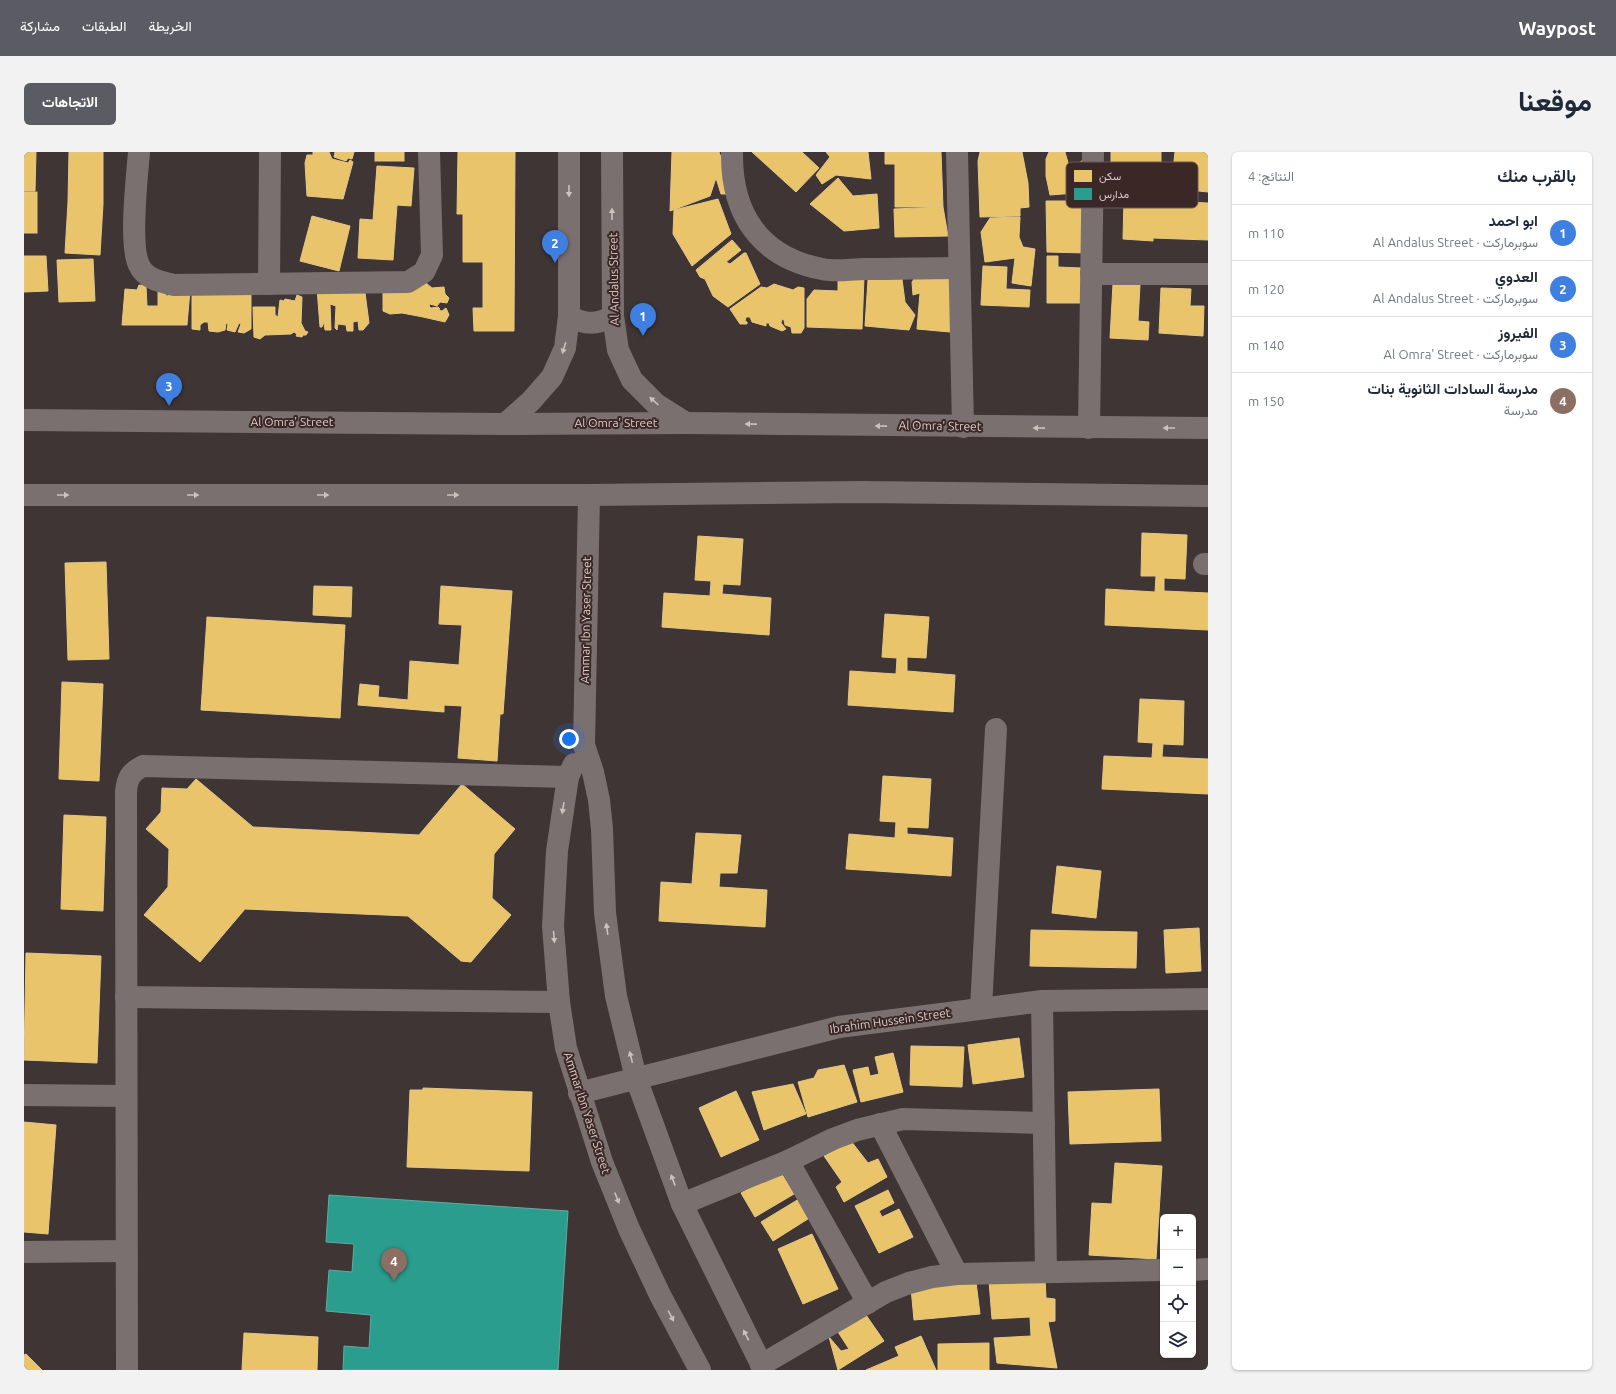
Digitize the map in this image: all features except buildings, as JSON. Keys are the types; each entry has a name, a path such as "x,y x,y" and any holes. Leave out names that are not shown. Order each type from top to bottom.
{"street":[{"path":"139,152 134,245 139,266 154,280 174,286 408,282 424,272 432,256 429,152"},
{"path":"269,284 270,152"},
{"path":"505,424 531,401 552,377 565,348 569,316 569,152"},
{"name":"Al Andalus Street","path":"612,152 613,316 618,350 632,380 656,404 686,423"},
{"path":"732,152 732,169 737,198 750,225 770,247 795,262 824,270 959,268"},
{"path":"957,152 963,427"},
{"path":"1093,152 1093,162"},
{"path":"1089,428 1092,208"},
{"path":"1091,274 1208,274"},
{"path":"569,316 579,322 591,324 603,322 613,316"},
{"name":"Al Omra' Street","path":"24,420 505,424 686,423 963,427 1208,428"},
{"path":"24,495 589,495 871,492 1208,496"},
{"name":"Ammar Ibn Yaser Street","path":"589,495 584,745 593,772 599,800 602,829 605,913 616,996 636,1078 682,1204 762,1367"},
{"path":"981,1008 996,729"},
{"name":"Ammar Ibn Yaser Street","path":"584,745 568,777 557,851 553,926 559,1002 566,1048 602,1162 629,1229 660,1295 700,1370"},
{"path":"126,1370 126,792 127,781 133,771 144,766 568,777"},
{"path":"126,998 559,1002"},
{"name":"Ibrahim Hussein Street","path":"579,1093 839,1027 1042,1001 1208,999"},
{"path":"1042,1001 1046,1272"},
{"path":"24,1095 126,1096"},
{"path":"682,1204 788,1160 833,1139 880,1124 903,1119 1044,1123"},
{"path":"880,1124 957,1274"},
{"path":"788,1160 868,1303"},
{"path":"24,1252 126,1251"},
{"path":"1196,1270 1208,1269"},
{"path":"762,1367 886,1292 909,1283 932,1277 957,1274 1160,1270"}],"place":[{"name":"العدوي","path":"555,263"},
{"name":"ابو احمد","path":"643,336"},
{"name":"الفيروز","path":"169,406"},
{"name":"مدرسة السادات الثانوية بنات","path":"394,1281"}]}
